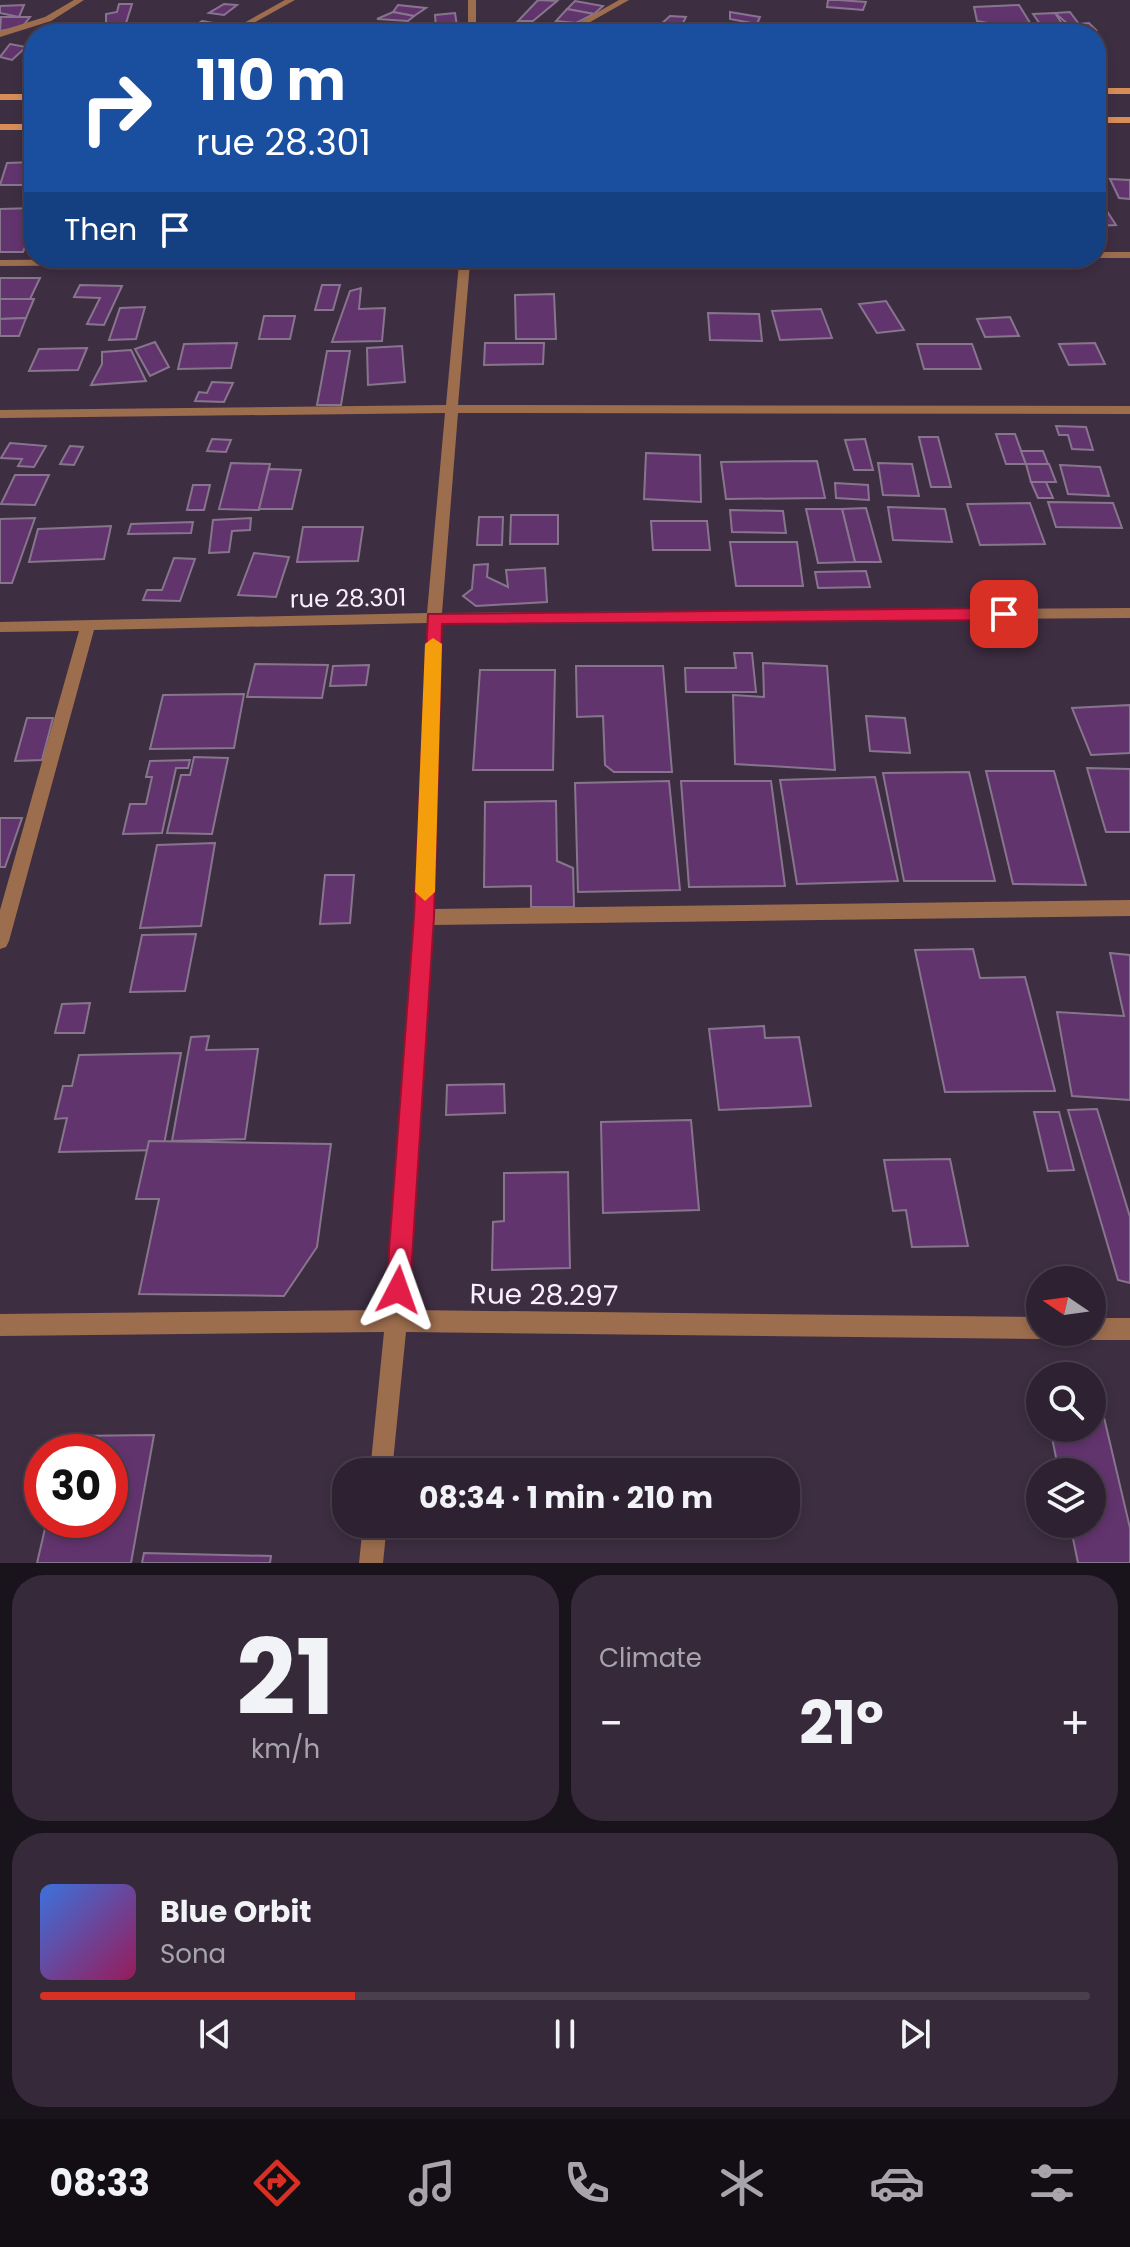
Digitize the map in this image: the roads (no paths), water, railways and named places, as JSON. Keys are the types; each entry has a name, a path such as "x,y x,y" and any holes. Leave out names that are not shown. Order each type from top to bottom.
{"main road":[{"path":"1106,91 1130,91"},
{"path":"0,97 24,97"},
{"path":"1106,120 1130,120"},
{"path":"0,127 24,127"}],"street":[{"path":"32,24 48,19 80,0"},
{"path":"247,24 291,0"},
{"path":"472,0 472,24"},
{"path":"581,24 625,0"},
{"path":"0,34 24,26"},
{"path":"1106,255 1130,255"},
{"path":"0,263 24,263"},
{"path":"382,1458 396,1321 424,917 434,618 464,268"},
{"path":"0,414 450,409 1130,410"},
{"name":"rue 28.301","path":"0,627 434,618 1130,613"},
{"path":"0,941 4,913 88,626"},
{"path":"424,917 1130,908"},
{"name":"Rue 28.297","path":"0,1325 396,1321 1026,1328"},
{"path":"1106,1329 1130,1329"},
{"path":"371,1563 374,1538"}]}
